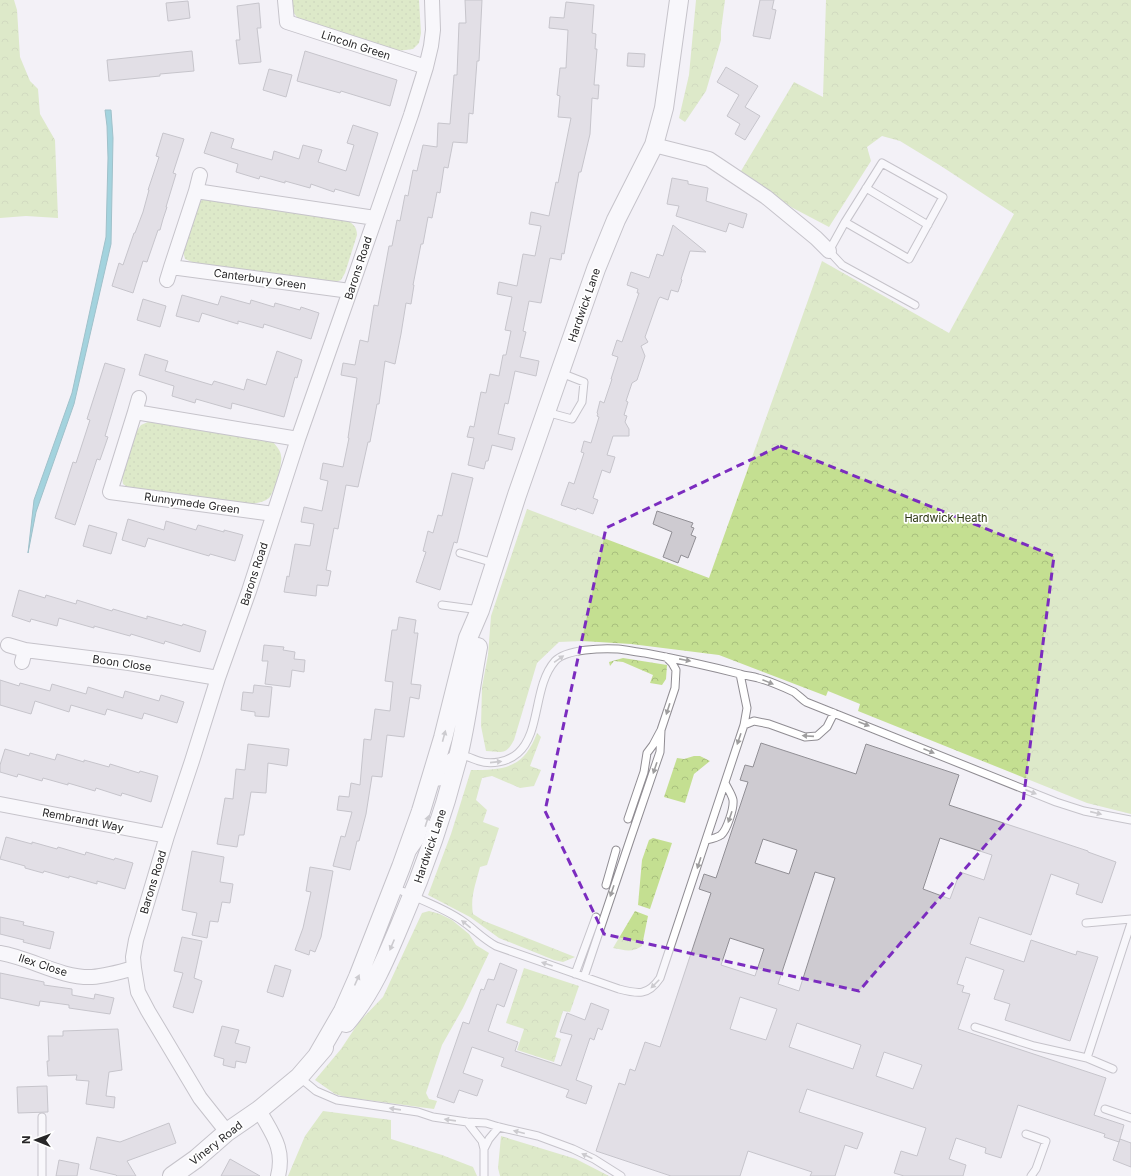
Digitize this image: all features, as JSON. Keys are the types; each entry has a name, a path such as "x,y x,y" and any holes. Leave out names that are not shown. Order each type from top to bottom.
{"street":[{"name":"Lincoln Green","path":"286,0 287,29 426,67"},
{"name":"Barons Road","path":"228,1132 200,1098 138,992 133,957 136,940 167,836 218,678 249,591 298,439 411,115 431,46 433,30 432,0"},
{"name":"Hardwick Lane","path":"317,1056 343,1011 358,977 398,874 421,811 443,738 468,638 480,610 494,564 596,269 616,220 654,145 664,108 679,0"},
{"path":"654,145 710,160 766,197 816,238 829,251"},
{"name":"Canterbury Green","path":"200,175 169,273 350,292"},
{"path":"196,191 374,218"},
{"name":"Runnymede Green","path":"139,398 108,497 274,514"},
{"path":"135,412 298,439"},
{"name":"Hardwick Lane","path":"259,1110 299,1077 348,1020 371,989 390,951 403,919 418,899 443,810 464,756 470,691 479,640 480,610"},
{"name":"Boon Close","path":"4,642 23,656 129,663 218,678"},
{"name":"Rembrandt Way","path":"0,804 167,836"},
{"name":"Ilex Close","path":"0,953 78,976 91,977 134,968"},
{"path":"259,1110 280,1149 282,1161 278,1176"},
{"name":"Vinery Road","path":"172,1176 196,1159 228,1132 259,1110"}],"lane":[{"path":"845,222 909,259 943,197 882,163 845,222 829,251 842,265 915,305"},
{"path":"866,188 928,225"},
{"path":"546,412 572,420 582,402 584,382 560,373"},
{"path":"460,552 494,564"},
{"path":"442,605 480,610"},
{"path":"436,791 445,762 450,757 464,756 479,761 492,763 506,761 518,754 527,743 543,684 548,671 555,660 565,655 581,651 619,649 704,664 758,678 795,693 806,702 1067,806 1107,816 1131,820"},
{"path":"628,819 644,772 647,753 661,730 675,688 676,670 672,662 666,657"},
{"path":"429,812 420,841 398,874 397,886 400,890 443,909 462,920 487,941 496,946 584,976 607,986 635,993 645,992 654,987 660,978 744,725 747,708 740,674"},
{"path":"744,725 754,721 769,724 805,737 817,736 827,727 834,713"},
{"path":"584,976 660,752 661,730"},
{"path":"706,840 720,837 725,831 734,806 733,799 725,783"},
{"path":"606,885 616,850"},
{"path":"575,974 596,918"},
{"path":"1086,923 1131,919"},
{"path":"1087,1058 1131,922"},
{"path":"975,1027 1034,1046 1087,1058 1113,1069"},
{"path":"299,1077 316,1091 337,1100 418,1112 433,1117 486,1123 538,1136 573,1149 594,1159 621,1176"},
{"path":"1105,1109 1131,1118"},
{"path":"42,1117 42,1176"},
{"path":"467,1122 482,1141 484,1149 484,1176"},
{"path":"484,1149 489,1139 499,1127"},
{"path":"1026,1134 1046,1141 1036,1170 1031,1176"}],"highlighted area":[{"path":"780,446 1054,556 1023,802 859,991 604,934 545,811 606,528"}],"green space":[{"path":"0,0 14,0 17,10 20,57 30,81 38,89 40,114 55,140 58,218 26,216 0,218"},
{"path":"290,0 419,0 421,33 419,43 413,49 395,51 298,19 290,7"},
{"path":"696,0 725,0 721,40 706,91 685,122 679,118 689,75"},
{"name":"Hardwick Heath","path":"826,0 1131,0 1131,814 1087,803 858,711 860,704 828,691 826,696 719,655 631,644 582,641 559,642 537,663 514,740 511,745 503,752 486,751 481,726 482,687 488,655 491,616 527,509 709,578 822,261 949,333 1014,214 900,141 882,136 867,147 871,161 829,227 791,207 741,171 794,82 823,97"},
{"path":"208,199 348,220 355,227 357,235 345,273 341,280 333,283 322,283 192,262 185,259 183,251 197,205 202,200"},
{"path":"148,422 273,442 280,451 281,465 278,478 271,495 265,500 251,504 130,489 123,484 122,476 136,432 141,425"},
{"path":"623,658 667,665 666,679 662,685 650,683 653,675 623,662 614,661 610,666 609,662"},
{"path":"537,733 541,737 530,766 541,770 534,786 520,788 492,776 482,778 476,800 487,810 483,822 499,828 487,865 480,867 474,890 472,908 473,914 484,921 575,957 563,962 554,960 499,938 470,917 428,895 451,834 471,770 503,768 512,765 526,754"},
{"path":"700,756 710,761 694,774 685,803 664,797 677,758 684,759"},
{"path":"653,838 672,843 650,909 638,905 642,860 649,840"},
{"path":"429,911 440,914 452,920 469,934 476,945 489,953 463,1008 442,1045 426,1093 429,1099 437,1101 434,1109 345,1097 335,1094 315,1080 341,1049 359,1022 383,997 422,913"},
{"path":"635,911 648,916 642,946 635,950 613,948"},
{"path":"524,968 579,986 570,1012 563,1011 555,1037 561,1039 554,1062 517,1050 524,1029 506,1023"},
{"path":"323,1111 391,1120 391,1139 442,1155 473,1167 477,1176 288,1176 305,1136"},
{"path":"501,1136 576,1159 609,1176 500,1176 498,1168"}],"water":[{"path":"105,110 111,110 113,138 111,244 74,404 36,512 28,553 34,500 72,393 106,237 108,158"}],"building":[{"path":"465,0 482,0 479,61 477,61 473,114 469,113 467,143 453,142 448,168 444,167 440,193 437,192 432,218 428,217 423,244 421,244 411,304 406,303 395,364 385,361 379,404 377,404 370,442 368,442 358,487 346,485 338,529 334,528 326,570 331,571 328,586 317,585 316,596 284,592 287,576 289,577 295,544 310,546 314,524 301,522 304,507 322,511 328,481 320,479 323,463 343,467 349,438 357,378 341,375 343,363 355,365 360,340 368,342 374,305 378,306 389,246 392,246 397,220 400,221 405,195 408,196 413,170 417,171 423,145 437,147 438,123 450,124 454,75 457,75 459,23 466,23"},
{"path":"760,0 774,0 772,9 776,10 770,39 753,36"},
{"path":"188,1 190,18 168,21 166,3"},
{"path":"566,2 594,5 592,33 596,34 595,49 597,49 594,85 599,85 598,99 592,98 590,134 581,172 579,172 564,254 562,253 561,260 550,258 541,303 529,301 523,331 526,332 520,357 539,361 536,376 515,371 508,404 505,403 498,434 515,438 512,450 492,445 488,461 486,461 484,469 468,465 474,438 467,437 470,426 474,427 481,392 486,393 490,374 499,376 503,355 506,355 511,331 505,330 512,297 497,294 499,282 517,286 523,254 535,256 541,226 529,224 531,212 549,216 556,182 558,183 571,118 558,117 560,96 557,95 560,68 566,68 568,30 549,28 550,17 564,18"},
{"path":"259,3 261,28 257,28 261,62 239,64 236,40 240,40 237,6"},
{"path":"192,51 194,71 109,81 107,60"},
{"path":"305,51 397,80 390,106 341,91 340,93 297,81"},
{"path":"628,53 645,54 644,67 627,66"},
{"path":"726,67 758,86 745,107 760,116 745,140 735,134 740,124 727,116 739,95 717,82"},
{"path":"269,69 292,75 286,97 263,90"},
{"path":"353,125 378,133 359,196 335,189 334,192 311,184 310,188 260,176 259,179 236,172 238,164 204,153 211,132 234,139 231,148 272,160 274,151 299,159 303,145 322,150 318,162 346,171 354,145 347,143"},
{"path":"163,133 184,139 173,173 176,174 160,230 158,230 147,262 143,261 133,293 112,286 119,263 123,265 143,212 148,190 159,157 156,156"},
{"path":"672,178 688,181 688,184 708,188 706,201 747,214 743,228 729,223 726,232 676,216 679,206 667,204"},
{"path":"673,225 706,252 690,251 678,292 671,290 668,300 660,297 658,300 645,337 648,342 641,346 645,356 637,380 632,383 626,401 628,402 624,415 627,416 625,422 629,429 629,436 613,436 607,455 615,457 610,473 602,470 593,498 598,500 593,514 577,508 576,510 561,505 569,482 574,484 584,453 581,452 584,441 591,443 599,417 597,416 597,413 600,401 604,403 618,357 612,355 617,340 622,342 639,293 637,293 638,289 627,285 631,272 649,278 657,254 663,256"},
{"path":"182,295 218,305 221,296 250,304 251,300 274,307 275,303 300,310 301,307 319,313 311,339 264,324 263,328 238,321 238,324 202,313 199,322 176,316"},
{"path":"143,299 166,306 160,327 137,320"},
{"path":"277,351 302,360 297,378 295,377 284,417 232,403 231,409 196,399 195,403 172,396 174,386 139,375 145,354 168,361 165,371 212,385 214,381 244,390 247,379 266,385"},
{"path":"105,363 125,369 105,436 108,437 100,460 97,459 75,525 55,518 73,462 76,463 90,420 87,419"},
{"path":"452,473 473,478 457,543 454,542 440,590 416,582 426,552 423,551 428,531 433,533 438,515 442,516"},
{"path":"657,511 693,523 691,527 694,528 691,535 696,537 688,558 681,555 678,563 663,557 672,532 653,524"},
{"path":"128,519 164,530 166,521 196,530 198,525 243,535 235,561 210,554 209,556 148,538 145,547 122,540"},
{"path":"89,525 117,533 111,554 83,546"},
{"path":"19,590 45,598 46,595 76,604 77,600 112,611 113,609 147,619 147,616 206,631 200,652 165,641 164,644 131,634 130,636 94,626 94,628 59,618 57,626 31,619 30,622 12,616"},
{"path":"399,617 416,620 414,633 418,633 411,684 421,685 419,699 410,697 404,737 387,735 382,777 372,776 366,814 359,841 357,841 350,870 333,866 341,836 345,837 352,812 337,810 339,796 349,797 351,783 360,785 364,739 371,740 375,709 390,711 393,682 385,681 392,630 397,630"},
{"path":"264,645 284,647 283,650 295,652 294,659 305,660 304,672 292,670 290,687 265,684 268,661 262,661"},
{"path":"0,680 19,686 20,683 50,691 52,684 86,694 88,687 123,698 125,691 159,701 161,695 184,702 177,723 144,713 142,719 107,709 105,715 71,705 69,712 35,701 31,714 0,705"},
{"path":"254,685 272,687 269,717 255,716 255,712 241,710 243,692 253,693"},
{"path":"761,743 856,774 866,744 959,775 949,805 1088,851 1116,862 1102,903 1076,894 1079,884 1051,874 1031,935 979,917 970,944 1024,962 1031,940 1076,955 1077,951 1098,957 1070,1041 1005,1020 1010,1004 994,999 1004,970 966,957 957,984 964,986 962,992 970,994 958,1029 1106,1078 1094,1115 1124,1125 1119,1142 1104,1137 1105,1134 1018,1105 1001,1158 985,1153 986,1148 956,1138 949,1159 966,1165 963,1176 904,1176 894,1173 901,1151 917,1156 926,1128 807,1089 799,1112 863,1133 857,1149 845,1145 835,1176 810,1176 812,1172 748,1151 740,1176 671,1176 596,1151 619,1083 625,1085 630,1069 635,1071 645,1042 660,1047 711,893 699,889 704,874 716,878 748,782 740,780 745,765 753,767","holes":["940,838 992,855 984,880 960,872 950,899 923,889","763,839 797,850 789,874 755,863","815,872 835,878 799,991 778,984","730,938 764,949 755,976 721,965","740,997 777,1009 766,1040 730,1029","797,1023 861,1045 853,1069 789,1047","884,1052 922,1065 913,1089 876,1076"]},
{"path":"248,744 289,749 287,766 268,763 266,793 251,792 244,835 239,835 237,847 217,844 225,798 233,799 236,769 245,770"},
{"path":"5,749 29,756 30,753 55,760 57,754 84,762 84,760 109,767 110,764 139,773 140,771 158,776 151,802 122,793 121,796 96,788 95,791 68,783 68,785 43,778 42,781 18,774 17,777 0,772 0,765"},
{"path":"6,837 57,849 58,847 85,855 86,852 114,860 115,858 133,863 125,889 97,881 97,884 69,876 69,878 44,871 43,873 0,859"},
{"path":"192,851 224,857 220,882 233,884 230,903 222,902 218,922 210,921 207,938 192,935 197,913 182,910"},
{"path":"310,867 333,871 321,937 315,952 310,950 309,955 295,950 303,928 311,892 306,891"},
{"path":"0,917 24,922 23,925 54,932 50,949 0,934"},
{"path":"182,937 202,941 194,978 202,981 193,1013 173,1007 183,973 174,971"},
{"path":"500,963 517,970 504,1007 497,1004 488,1031 518,1042 515,1051 561,1066 572,1035 560,1032 567,1013 585,1020 591,1003 609,1010 602,1030 598,1028 594,1040 590,1038 576,1080 592,1086 586,1104 566,1097 569,1090 501,1066 504,1058 472,1047 463,1073 483,1080 477,1096 459,1090 454,1103 437,1097 463,1022 469,1024 481,989 484,990 488,979 494,980"},
{"path":"275,965 291,970 283,997 267,992"},
{"path":"0,973 44,982 44,985 72,989 72,995 94,999 95,994 114,998 110,1014 69,1008 69,1005 40,1001 39,1006 0,998"},
{"path":"222,1026 239,1030 235,1043 250,1047 246,1063 236,1061 235,1068 223,1065 224,1059 214,1056"},
{"path":"118,1029 122,1070 109,1072 106,1096 115,1097 114,1108 86,1104 89,1081 76,1080 77,1075 48,1076 48,1036 63,1036 63,1031"},
{"path":"47,1086 48,1112 18,1113 17,1087"},
{"path":"169,1123 176,1143 127,1161 136,1176 117,1176 90,1169 97,1137 120,1142"},
{"path":"1120,1139 1131,1143 1131,1167 1113,1160"},
{"path":"230,1159 260,1176 221,1176"},
{"path":"59,1160 79,1164 77,1176 56,1176"}]}
